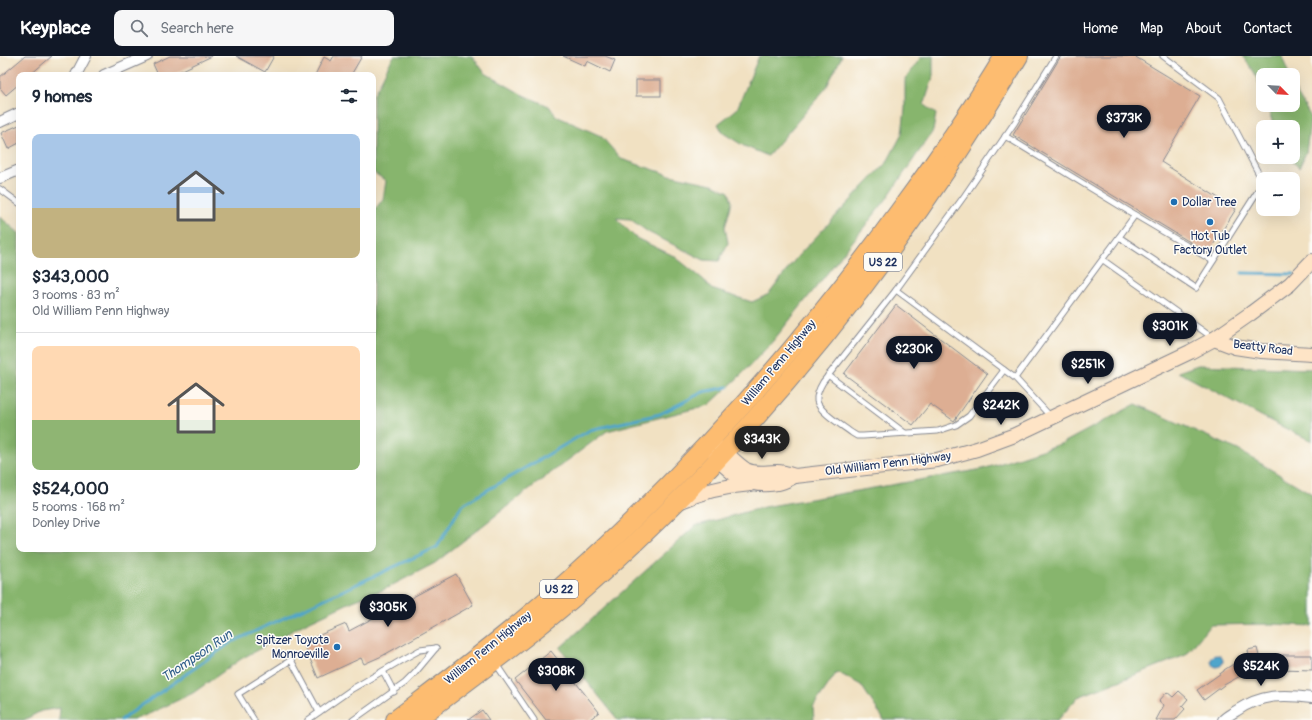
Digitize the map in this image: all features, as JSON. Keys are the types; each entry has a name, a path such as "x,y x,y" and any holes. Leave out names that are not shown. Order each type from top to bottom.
{"highway":[{"name":"William Penn Highway","path":"395,720 475,660 547,600 628,524 709,443 754,394 789,353 859,265 954,136 1004,56"},
{"name":"William Penn Highway","path":"416,720 538,627 585,588 673,504 721,454 802,364 872,276 946,171 1019,56"}],"main road":[{"name":"Old William Penn Highway","path":"709,443 721,454 741,479 755,483 779,483 795,476 937,460 958,455 996,443 1190,352 1214,339 1290,284 1312,261"},
{"name":"Beatty Road","path":"1214,339 1235,347 1312,354"},
{"name":"Old William Penn Highway","path":"721,454 751,472 778,472 795,476"},
{"path":"673,504 694,495 714,489 755,483"}],"street":[{"path":"78,72 86,56"},
{"path":"111,72 147,56"},
{"path":"0,122 16,114"},
{"path":"0,178 16,171"},
{"path":"1223,720 1243,706 1260,698 1281,696 1312,698"}],"lane":[{"path":"1004,370 969,416 956,425 938,431 857,436 823,411 817,401 818,390 828,375 896,290 965,195 1056,56"},
{"path":"1164,56 1219,98 1257,172"},
{"path":"1005,136 1134,215 1214,261"},
{"path":"0,189 16,201"},
{"path":"1119,237 1196,288 1256,194"},
{"path":"1015,378 1103,260 1134,215"},
{"path":"1103,260 1214,339"},
{"path":"896,290 1015,378 1052,417"},
{"path":"828,375 906,433"},
{"path":"308,720 352,689 382,671 420,650 436,648 415,673 394,692 353,720"},
{"path":"254,720 238,694 291,660 319,712"},
{"path":"494,661 534,720"},
{"path":"382,671 394,692"}],"green space":[{"path":"394,56 472,56 485,73 523,95 549,106 556,116 601,136 621,159 670,175 712,184 729,192 732,202 725,227 728,243 719,261 704,260 648,232 630,219 616,218 636,238 674,256 704,280 711,289 752,302 769,294 797,257 887,162 902,134 905,109 905,80 921,57 933,56 933,77 924,105 936,114 933,131 885,201 773,341 743,373 709,405 607,431 532,487 435,563 383,590 353,601 306,623 241,659 193,693 151,713 133,720 59,720 60,708 41,711 24,720 0,720 0,217 16,230 16,552 376,552 376,208 383,199 386,181 376,174 376,90"},
{"path":"759,56 842,56 826,88 768,156 744,146 723,133 718,124 737,109"},
{"path":"1242,56 1282,56 1286,68 1256,68 1256,77 1253,70"},
{"path":"1300,99 1311,117 1306,152 1299,168 1295,164 1300,164 1300,120 1272,120 1269,112 1300,112"},
{"path":"1198,365 1312,369 1312,441 1178,372"},
{"path":"1136,404 1238,450 1312,494 1312,626 1271,624 1210,625 1186,655 1078,697 1058,720 884,720 861,685 837,672 813,707 814,720 618,720 560,648 695,526 764,507 983,469 1063,443"}],"water":[{"path":"1215,655 1219,655 1223,661 1219,667 1215,667 1211,663 1211,659"}],"building":[{"path":"25,56 52,56 33,72 16,72 16,87 6,95 0,88 0,77"},
{"path":"170,56 212,56 178,72 157,72 153,64"},
{"path":"236,56 274,56 265,72"},
{"path":"334,56 362,56 353,72 316,72 324,57 331,61"},
{"path":"563,56 605,56 615,60 610,72 587,61 585,66"},
{"path":"1061,56 1134,56 1200,96 1161,162 1236,209 1208,253 1013,135"},
{"path":"636,80 661,80 661,96 636,96"},
{"path":"16,126 16,145 8,149 1,133"},
{"path":"896,305 987,374 954,421 930,404 913,425 844,374"},
{"path":"456,574 473,605 382,656 364,664 361,658 318,678 303,642 346,624 349,631"},
{"path":"1257,648 1260,660 1264,659 1266,669 1252,672 1248,650"},
{"path":"551,651 599,712 589,720 546,720 515,680"},
{"path":"1282,655 1312,655 1312,670 1281,669"},
{"path":"1235,663 1242,675 1224,685 1204,700 1197,690"},
{"path":"1179,691 1188,699 1182,706 1185,709 1175,720 1156,720 1164,705 1159,701 1167,692 1173,697"},
{"path":"482,710 489,720 468,720"}],"waterway":[{"path":"1242,273 1294,274"},
{"name":"Thompson Run","path":"121,720 230,643 437,547 462,505 590,430 660,414 703,392 728,387"}],"place":[{"name":"Dollar Tree","path":"1174,202"},
{"name":"Hot Tub Factory Outlet","path":"1210,222"},
{"name":"Spitzer Toyota Monroeville","path":"337,647"}]}
